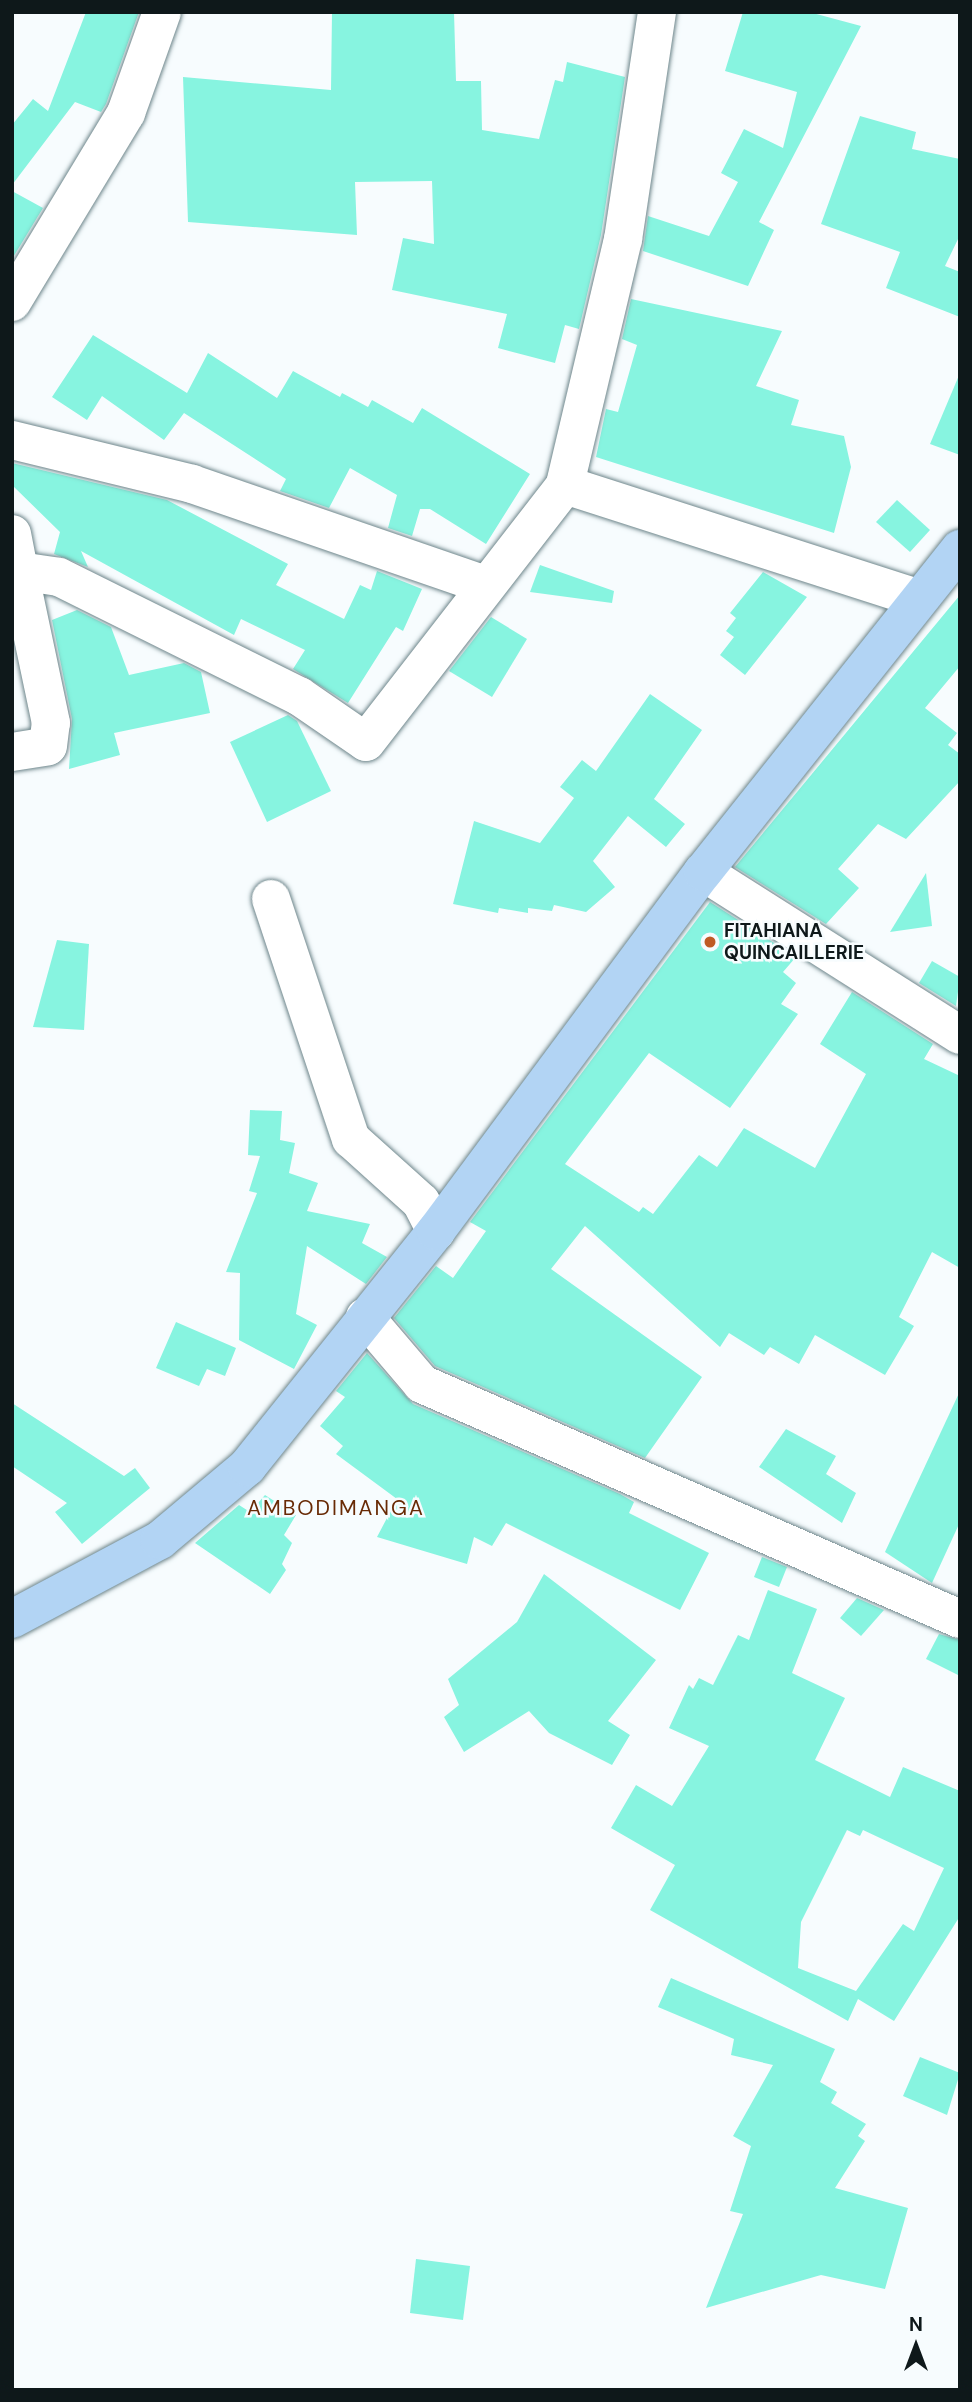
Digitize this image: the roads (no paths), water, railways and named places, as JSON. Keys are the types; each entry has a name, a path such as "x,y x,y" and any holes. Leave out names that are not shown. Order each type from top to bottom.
{"main road":[{"path":"12,1619 160,1540 205,1505 247,1466 436,1231 703,872 916,598 960,549"}],"street":[{"path":"12,302 126,113 162,12"},
{"path":"19,571 59,578 95,595 299,696 366,742 483,584 565,485 623,239 657,12"},
{"path":"12,440 192,484 483,584"},
{"path":"565,485 916,598"},
{"path":"12,534 51,723 48,746 12,752"},
{"path":"703,872 960,1035"},
{"path":"271,899 351,1139 421,1202 436,1231"},
{"path":"365,1318 422,1384 960,1619"}],"place":[{"name":"FITAHIANA QUINCAILLERIE","path":"710,942"}],"district":[{"name":"AMBODIMANGA","path":"336,1508"}]}
